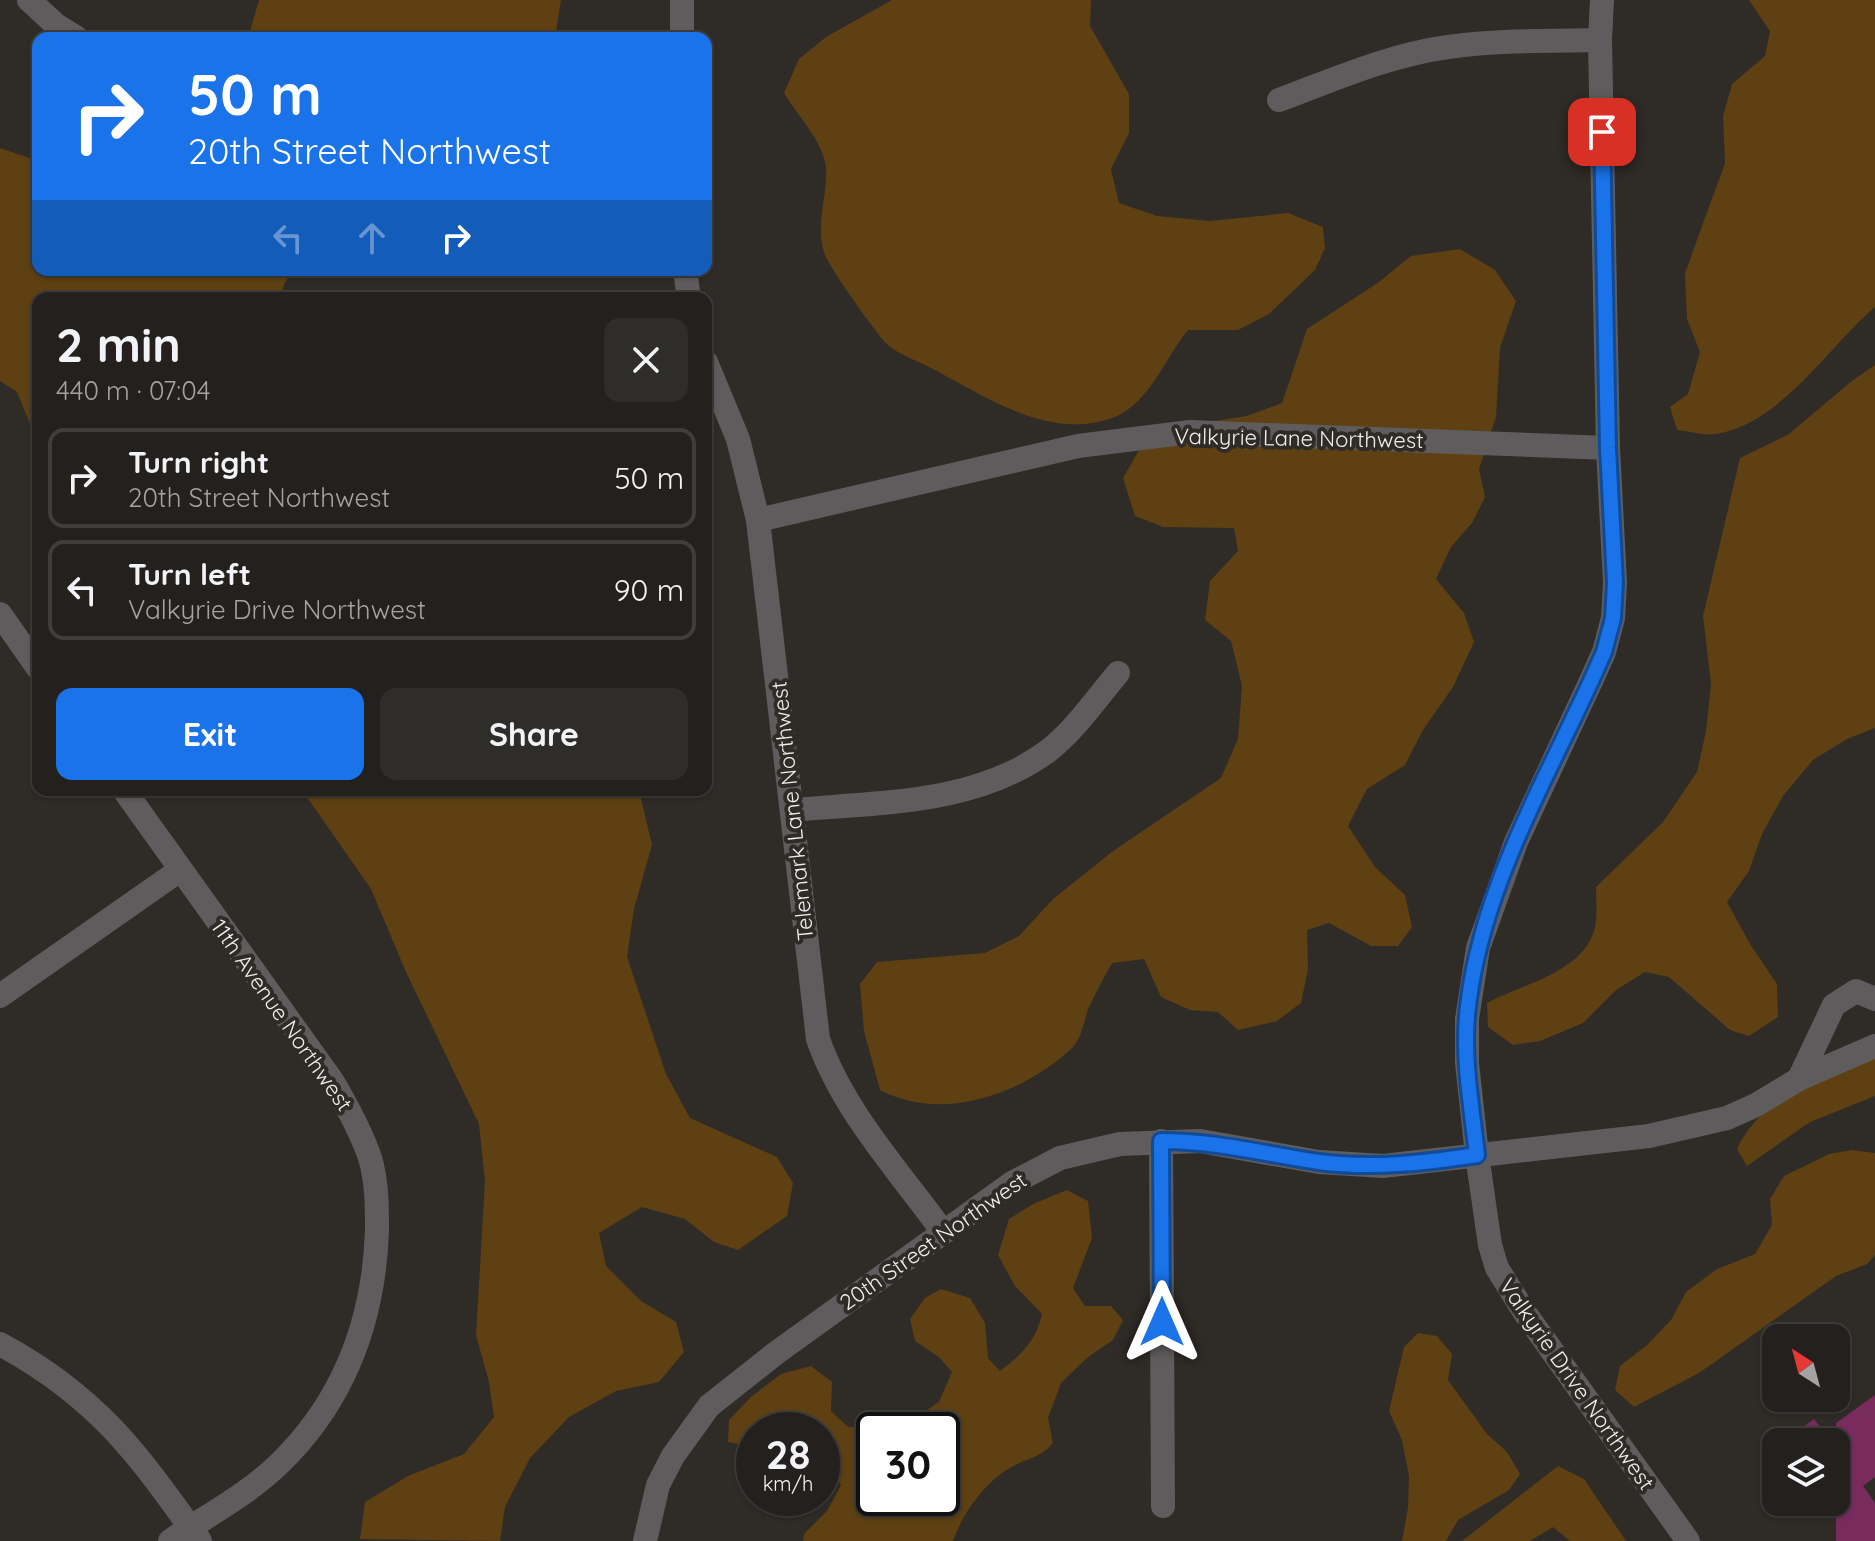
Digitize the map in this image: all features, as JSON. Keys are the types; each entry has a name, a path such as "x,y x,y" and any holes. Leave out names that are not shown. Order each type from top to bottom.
{"street":[{"path":"29,0 67,32"},
{"path":"682,0 682,32"},
{"name":"Valkyrie Drive Northwest","path":"1602,0 1600,40 1608,448 1615,583 1613,618 1604,652 1500,881 1478,948 1471,986 1467,1063 1490,1245 1503,1279 1688,1541"},
{"path":"1279,100 1370,66 1446,47 1493,42 1600,40"},
{"name":"Telemark Lane Northwest","path":"712,376 738,439 758,520 822,1050 833,1078 851,1106 943,1232"},
{"name":"Valkyrie Lane Northwest","path":"758,520 1078,446 1190,432 1608,448"},
{"path":"0,614 32,659"},
{"path":"793,810 942,796 1006,776 1063,738 1118,673"},
{"name":"11th Avenue Northwest","path":"128,796 333,1082 354,1118 371,1160 377,1202 376,1251 361,1334 347,1371 327,1409 277,1467 195,1534 170,1541"},
{"path":"0,996 180,870"},
{"path":"1799,1079 1834,1005 1856,991 1875,999"},
{"name":"20th Street Northwest","path":"645,1541 658,1485 673,1456 709,1406 1012,1183 1060,1158 1120,1144 1200,1141 1319,1162 1366,1166 1424,1163 1649,1136 1697,1127 1756,1105 1799,1079 1875,1046"},
{"path":"1161,1141 1163,1506"},
{"path":"0,1344 57,1377 88,1402 145,1464 195,1534"}],"shaded area":[{"path":"259,0 561,0 556,32 250,32"},
{"path":"892,0 1091,0 1090,26 1129,94 1129,133 1111,169 1119,203 1157,216 1210,221 1288,213 1323,227 1325,248 1315,270 1269,314 1238,330 1188,330 1138,401 1115,417 1091,423 1067,424 1020,413 895,350 872,325 827,259 821,231 826,177 824,157 815,138 784,93 799,59 826,37"},
{"path":"1749,0 1875,0 1875,307 1802,382 1761,416 1739,428 1701,434 1677,430 1670,407 1688,394 1700,352 1687,319 1685,273 1725,163 1723,116 1732,84 1765,56 1770,31"},
{"path":"0,148 32,159 32,276 289,276 282,292 32,292 32,429 17,392 0,381"},
{"path":"1460,249 1495,270 1516,301 1500,348 1496,417 1479,469 1485,497 1472,523 1451,547 1436,579 1464,613 1474,642 1453,687 1423,730 1405,765 1367,789 1348,826 1375,867 1405,895 1412,927 1398,946 1371,946 1329,923 1307,930 1308,969 1301,1003 1277,1021 1238,1030 1218,1012 1190,1010 1161,997 1144,959 1112,963 1089,1007 1076,1043 1053,1064 1031,1078 1007,1090 955,1103 929,1104 904,1100 880,1090 864,1031 860,984 877,962 985,953 1019,936 1053,899 1113,851 1221,778 1238,739 1242,686 1231,641 1205,620 1210,581 1238,551 1234,528 1163,527 1135,516 1123,478 1142,445 1181,426 1247,416 1282,403 1307,329 1379,282 1411,256"},
{"path":"1875,365 1875,728 1847,739 1813,760 1783,796 1762,834 1749,871 1727,902 1777,984 1778,1017 1749,1036 1730,1030 1669,977 1645,972 1616,990 1583,1023 1540,1041 1513,1045 1488,1027 1487,1003 1549,976 1577,957 1594,931 1596,887 1663,822 1697,772 1706,731 1711,684 1703,616 1740,458 1789,434"},
{"path":"306,796 640,796 652,845 634,909 627,957 666,1074 690,1118 777,1157 793,1183 787,1216 738,1250 714,1242 685,1219 642,1207 599,1233 606,1266 641,1301 676,1322 684,1352 659,1382 616,1391 569,1417 530,1458 505,1507 500,1541 360,1539 365,1502 408,1476 464,1454 494,1417 489,1382 476,1335 485,1181 479,1124 406,972 371,889"},
{"path":"1875,1051 1875,1096 1810,1122 1747,1166 1737,1149 1762,1115 1778,1101 1816,1079"},
{"path":"1852,1150 1875,1153 1875,1255 1867,1264 1836,1276 1768,1324 1762,1324 1762,1328 1699,1373 1634,1407 1615,1390 1620,1366 1647,1345 1671,1320 1686,1292 1717,1269 1755,1254 1772,1225 1770,1199 1784,1176 1829,1154"},
{"path":"1067,1190 1088,1201 1092,1238 1073,1288 1085,1306 1111,1306 1123,1320 1113,1340 1088,1357 1061,1383 1048,1418 1053,1443 1043,1452 1000,1474 983,1490 962,1520 953,1541 803,1541 804,1534 822,1516 840,1516 840,1419 848,1427 856,1427 856,1516 960,1516 960,1412 924,1412 939,1402 952,1372 939,1357 915,1341 910,1319 925,1298 941,1289 970,1298 985,1323 988,1358 1000,1371 1027,1347 1042,1314 1015,1286 998,1255 1009,1219 1033,1204"},
{"path":"1418,1333 1437,1336 1452,1354 1448,1380 1487,1434 1507,1452 1520,1474 1509,1490 1458,1520 1446,1541 1402,1541 1408,1508 1409,1476 1402,1440 1389,1411 1404,1347"},
{"path":"811,1366 832,1382 831,1411 737,1412 781,1374"},
{"path":"736,1413 736,1444 728,1442 729,1420"},
{"path":"1558,1466 1584,1479 1626,1541 1570,1541 1553,1527 1530,1541 1462,1541"}],"building":[{"path":"1875,1395 1875,1477 1863,1486 1875,1503 1875,1541 1836,1541 1836,1516 1850,1516 1850,1428 1836,1428 1836,1423"},
{"path":"1814,1419 1821,1428 1802,1428"}],"route":[{"path":"1162,1322 1161,1141 1233,1145 1319,1162 1366,1166 1424,1163 1477,1155 1467,1063 1467,1019 1478,948 1500,881 1604,652 1613,618 1615,583 1608,448 1602,132"}]}
